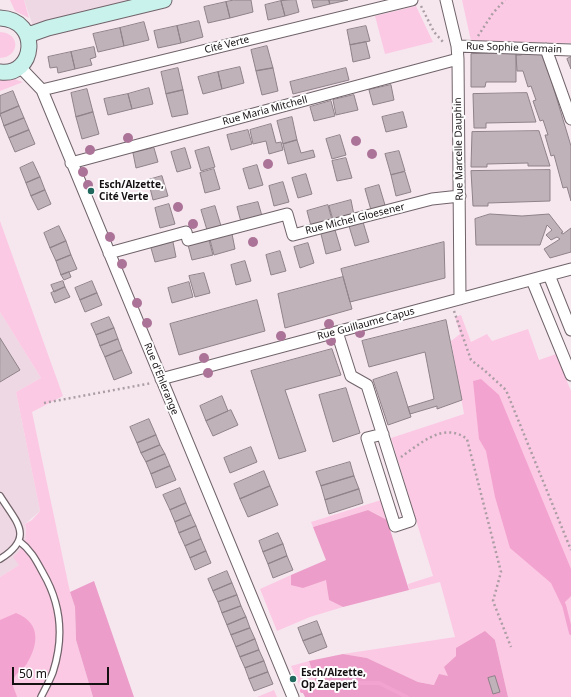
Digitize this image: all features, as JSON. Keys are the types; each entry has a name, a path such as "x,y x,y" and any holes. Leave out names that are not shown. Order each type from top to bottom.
{"main road":[{"path":"28,35 48,28 164,0"},
{"path":"0,18 16,22 23,27 28,35 30,43 29,52 20,67 12,71 0,72"}],"street":[{"name":"Cité Verte","path":"42,90 412,0"},
{"name":"Rue Marcelle Dauphin","path":"446,0 457,46 458,59 460,196 455,300"},
{"name":"Rue Sophie Germain","path":"457,46 571,50"},
{"path":"546,49 571,119"},
{"name":"Rue Maria Mitchell","path":"71,162 458,59"},
{"name":"Rue d'Ehlerange","path":"20,67 42,90 293,697"},
{"name":"Rue Michel Gloesener","path":"109,252 186,232 188,240 287,214 293,235 432,199 460,196"},
{"name":"Rue Guillaume Capus","path":"161,378 571,269"},
{"path":"549,275 571,330"},
{"path":"532,280 571,376"},
{"path":"337,332 351,376 367,385 383,434 410,521 395,526 367,438 383,434"}],"lane":[{"path":"0,496 19,526 19,541 11,552 0,559"},
{"path":"19,541 31,550 51,586 59,614 58,642 53,672 41,697"}],"path":[{"path":"417,0 438,38 444,44 457,46"},
{"path":"476,47 477,38 493,13 505,0"},
{"path":"455,300 460,334 471,360 506,390 571,550"},
{"path":"44,403 148,385 161,378"},
{"path":"392,463 433,436 448,431 461,434 467,439 501,572 493,601 511,647"}],"shaded area":[{"path":"10,0 24,0 29,18 15,11"},
{"path":"24,0 164,0 35,32"},
{"path":"462,0 571,0 571,43 471,41"},
{"path":"416,6 433,42 385,54 375,16"},
{"path":"0,32 7,33 12,36 15,40 15,45 11,54 7,57 0,58"},
{"path":"11,78 23,82 0,91 0,79"},
{"path":"0,221 63,396 32,412 70,592 75,607 76,640 93,697 0,697 0,577 19,565 13,557 20,550 24,542 26,534 25,524 32,520 40,511 16,392 41,378 0,312"},
{"path":"0,312 41,378 16,392 40,511 25,524 26,537 21,551 19,565 0,577"},
{"path":"461,315 471,342 487,334 492,341 528,329 539,360 556,354 571,391 571,697 508,697 495,640 456,656 448,676 434,685 418,682 367,658 343,654 455,637 440,582 409,590 408,584 433,576 391,438 464,414 451,341 460,334 455,317"},
{"path":"481,379 499,395 571,569 571,596 565,602 565,605 562,606 551,583 510,548 495,497 486,451 479,439 473,381"},
{"path":"381,500 387,520 368,510 313,527 311,522"},
{"path":"368,510 387,520 409,590 343,607 329,600 326,580 303,588 291,585 291,575 326,560 313,527"},
{"path":"291,575 291,585 327,579 329,600 343,607 310,617 277,631 260,589"},
{"path":"94,581 134,697 93,697 76,640 75,607 70,592"},
{"path":"16,613 30,622 34,628 35,642 26,665 16,674 14,679 13,685 17,697 0,697 0,620"},
{"path":"485,631 495,640 508,697 305,697 300,687 316,683 309,661 343,654 367,658 418,682 434,685 439,674 448,676 444,667 456,656 456,648"},
{"path":"309,661 316,683 300,687 291,666"},
{"path":"274,690 277,697 257,697"}],"building":[{"path":"234,0 251,0 253,12 230,18 226,2"},
{"path":"296,0 299,12 285,16 281,1"},
{"path":"312,0 329,0 330,4 314,8"},
{"path":"329,0 348,0 330,4"},
{"path":"281,1 285,16 268,20 265,5"},
{"path":"226,2 230,18 208,23 204,7"},
{"path":"199,21 203,37 181,43 177,26"},
{"path":"144,22 149,40 124,46 120,28"},
{"path":"177,26 181,43 158,48 154,31"},
{"path":"366,26 370,41 350,45 347,30"},
{"path":"120,28 124,46 98,52 93,34"},
{"path":"366,42 370,58 353,62 350,45"},
{"path":"267,46 273,68 256,71 251,50"},
{"path":"94,47 96,57 90,59 92,65 75,69 71,52"},
{"path":"71,52 75,69 58,73 57,67 50,68 48,57"},
{"path":"516,53 516,82 486,82 485,87 471,87 471,54"},
{"path":"521,53 543,53 571,146 571,201 567,187 563,188 554,155 551,156 545,135 548,135 543,120 540,121 533,101 536,100 531,86 528,87 523,71 517,71 516,55 521,55"},
{"path":"571,57 571,69 567,59"},
{"path":"240,67 244,83 222,89 218,72"},
{"path":"178,68 183,90 166,94 161,72"},
{"path":"273,68 278,91 262,95 256,71"},
{"path":"346,68 349,80 293,94 290,82"},
{"path":"218,72 222,89 203,94 198,77"},
{"path":"391,85 394,100 373,105 369,90"},
{"path":"149,88 153,104 132,109 128,94"},
{"path":"87,89 93,112 76,117 71,93"},
{"path":"183,90 188,114 172,117 166,94"},
{"path":"13,91 19,106 0,114 0,96"},
{"path":"527,93 536,122 486,123 486,128 474,128 473,94"},
{"path":"128,94 132,109 108,115 104,99"},
{"path":"354,95 358,110 336,115 333,100"},
{"path":"331,101 335,116 314,121 310,107"},
{"path":"19,106 24,118 4,126 0,114"},
{"path":"93,112 99,134 82,139 76,117"},
{"path":"403,112 407,127 386,132 382,117"},
{"path":"292,117 297,140 283,144 277,121"},
{"path":"24,118 29,130 9,138 4,126"},
{"path":"271,124 276,143 281,142 283,150 269,154 266,141 253,144 250,130"},
{"path":"29,130 35,144 15,152 9,138"},
{"path":"248,130 252,144 231,150 227,135"},
{"path":"539,131 550,166 528,166 528,163 487,164 487,167 471,167 472,132"},
{"path":"340,135 346,155 332,159 326,139"},
{"path":"297,140 301,153 313,150 315,157 288,164 283,144"},
{"path":"209,147 215,167 201,171 195,151"},
{"path":"154,148 158,162 136,168 133,153"},
{"path":"185,148 191,168 177,172 171,152"},
{"path":"399,151 405,171 391,175 385,154"},
{"path":"346,158 352,178 337,181 332,161"},
{"path":"33,162 40,177 26,183 20,168"},
{"path":"257,165 263,185 249,189 243,169"},
{"path":"214,169 220,189 205,193 200,173"},
{"path":"550,170 550,201 488,203 488,206 473,206 471,171"},
{"path":"405,172 411,192 396,196 391,175"},
{"path":"306,174 312,194 298,198 292,178"},
{"path":"162,176 168,196 153,200 148,180"},
{"path":"40,177 45,190 31,196 26,183"},
{"path":"283,182 289,202 274,206 269,186"},
{"path":"379,185 385,205 371,210 365,189"},
{"path":"45,190 51,204 38,210 31,196"},
{"path":"351,200 354,215 333,220 329,206"},
{"path":"258,202 262,216 241,222 237,207"},
{"path":"169,204 175,224 160,228 155,208"},
{"path":"328,205 332,220 311,226 307,211"},
{"path":"215,206 221,226 207,230 201,210"},
{"path":"490,214 522,216 549,214 563,232 561,233 563,234 571,228 571,252 550,258 544,249 560,239 557,237 551,240 546,235 552,230 547,225 540,245 476,245 475,219"},
{"path":"363,222 369,242 355,246 349,226"},
{"path":"59,226 66,241 50,248 44,233"},
{"path":"335,230 341,250 326,254 321,234"},
{"path":"232,234 235,249 214,255 210,240"},
{"path":"209,240 213,255 192,260 188,245"},
{"path":"66,241 71,255 56,261 50,248"},
{"path":"173,242 176,257 155,262 151,248"},
{"path":"444,242 445,278 350,302 341,269"},
{"path":"308,243 314,263 300,268 294,247"},
{"path":"280,251 286,271 271,275 266,255"},
{"path":"71,255 77,269 61,275 56,261"},
{"path":"245,261 251,281 236,285 231,265"},
{"path":"69,272 71,277 64,280 61,275"},
{"path":"204,273 210,293 195,297 189,276"},
{"path":"343,277 352,309 285,328 278,294"},
{"path":"63,281 65,287 54,292 51,285"},
{"path":"92,281 97,293 80,300 75,288"},
{"path":"189,282 193,297 172,303 168,288"},
{"path":"65,287 70,297 55,303 51,293"},
{"path":"97,293 102,305 85,312 80,300"},
{"path":"257,300 265,331 179,355 170,324"},
{"path":"109,317 114,328 96,335 91,324"},
{"path":"446,320 462,400 437,409 437,406 410,414 408,407 434,399 425,352 369,367 362,341"},
{"path":"114,328 118,339 100,346 96,335"},
{"path":"0,338 20,370 0,382"},
{"path":"118,339 122,350 105,357 100,346"},
{"path":"332,349 341,375 285,390 306,451 279,459 251,371"},
{"path":"122,350 132,373 114,380 105,357"},
{"path":"397,372 411,417 388,425 373,380"},
{"path":"346,388 360,433 333,442 319,395"},
{"path":"222,396 228,411 206,421 200,406"},
{"path":"231,410 238,425 213,436 206,421"},
{"path":"149,419 156,435 137,443 130,427"},
{"path":"156,435 160,445 141,453 137,443"},
{"path":"160,445 165,454 146,462 141,453"},
{"path":"251,447 257,462 230,473 224,458"},
{"path":"165,454 170,466 151,474 146,462"},
{"path":"350,462 354,476 321,486 316,472"},
{"path":"170,466 176,480 156,488 151,474"},
{"path":"264,471 270,486 240,499 234,484"},
{"path":"354,476 359,489 325,500 321,486"},
{"path":"270,486 278,505 248,517 240,499"},
{"path":"180,488 186,503 170,510 163,495"},
{"path":"359,489 363,503 329,514 325,500"},
{"path":"186,503 191,515 175,522 170,510"},
{"path":"191,515 196,526 179,533 175,522"},
{"path":"196,526 201,539 185,546 179,533"},
{"path":"278,533 283,544 263,552 259,541"},
{"path":"201,539 206,551 190,558 185,546"},
{"path":"283,544 287,556 268,564 263,552"},
{"path":"206,551 211,563 195,570 190,558"},
{"path":"287,556 293,570 273,578 268,564"},
{"path":"227,571 232,583 213,591 208,579"},
{"path":"232,583 237,595 218,602 213,591"},
{"path":"237,595 241,606 222,613 218,602"},
{"path":"241,606 246,617 227,625 222,613"},
{"path":"246,617 250,628 231,635 227,625"},
{"path":"317,621 322,634 303,641 298,628"},
{"path":"250,628 255,639 236,647 231,635"},
{"path":"322,634 327,647 309,654 303,641"},
{"path":"255,639 259,650 240,657 236,647"},
{"path":"259,650 264,661 245,668 240,657"},
{"path":"264,661 268,672 249,679 245,668"},
{"path":"268,672 273,684 254,691 249,679"},
{"path":"495,676 500,692 493,694 488,678"}],"waterway":[{"path":"564,605 571,633"},
{"path":"302,691 340,683 379,683 407,697"}],"place":[{"name":"Esch/Alzette, Cité Verte","path":"91,191"},
{"name":"Esch/Alzette, Op Zaepert","path":"293,679"}]}
